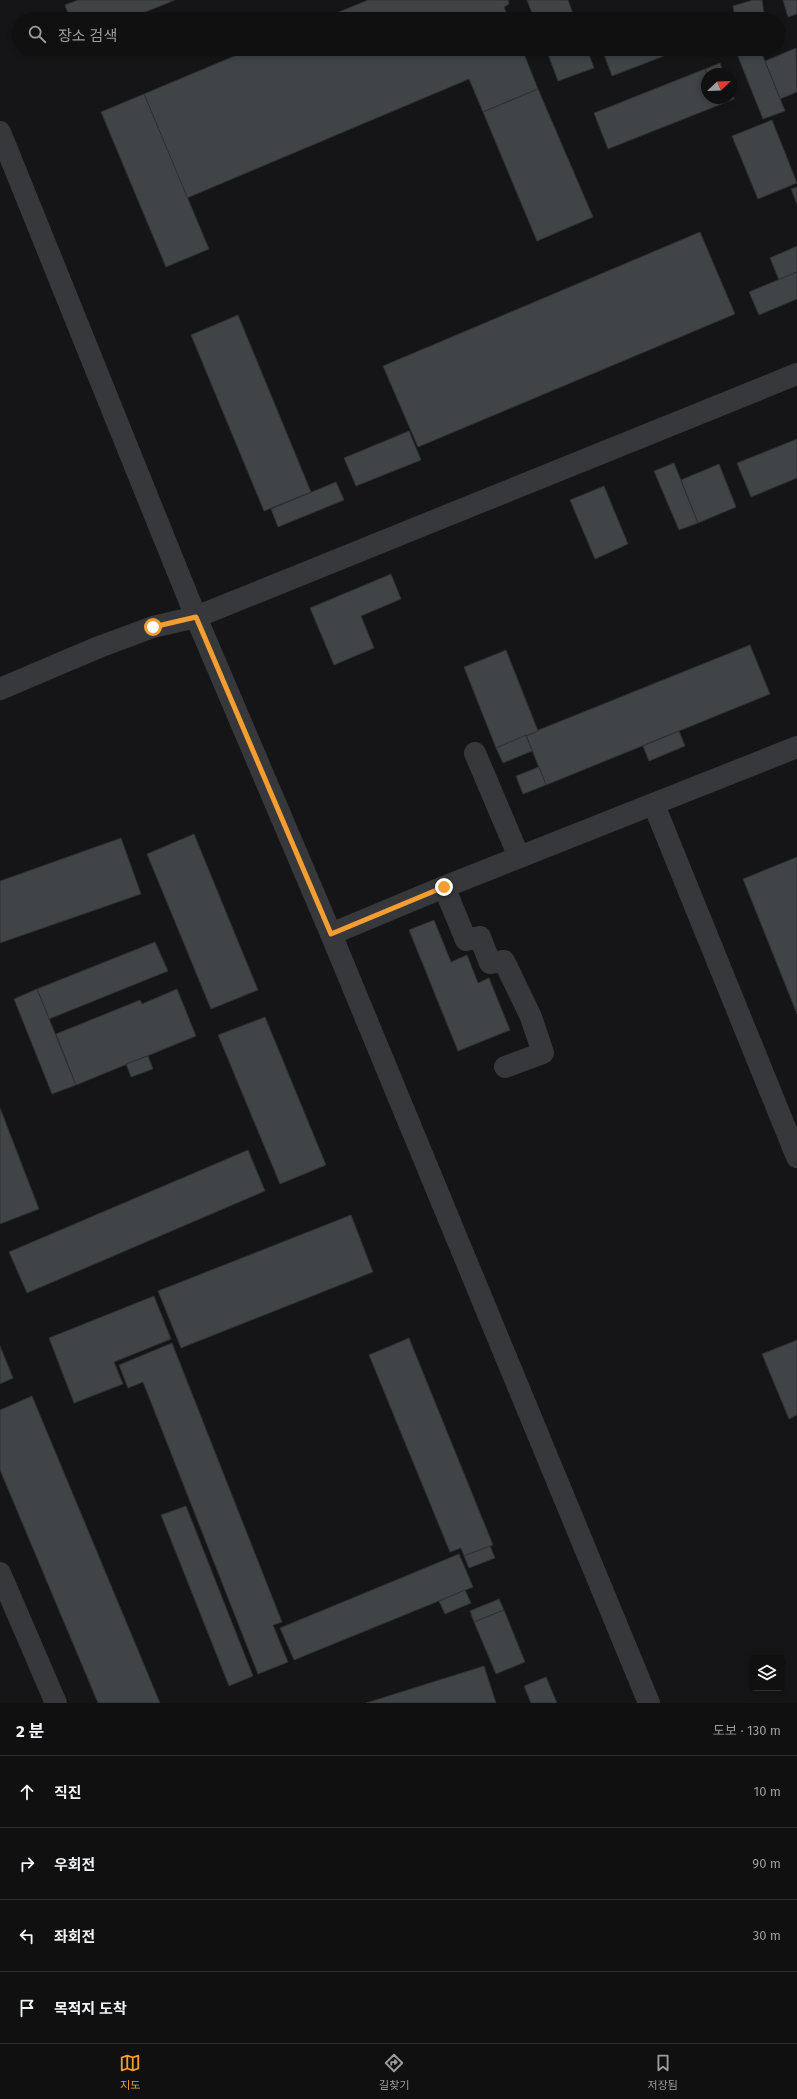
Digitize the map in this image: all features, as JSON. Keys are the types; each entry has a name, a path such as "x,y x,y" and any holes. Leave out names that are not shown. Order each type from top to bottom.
{"street":[{"path":"0,132 196,617 331,934 649,1703"},
{"path":"0,689 146,630 196,617 797,374"},
{"path":"331,934 444,887 797,747"},
{"path":"475,753 519,857"},
{"path":"654,804 797,1157"},
{"path":"444,887 466,940 480,937 490,963 504,961 533,1024 543,1053 505,1067"},
{"path":"0,1573 56,1703"}],"building":[{"path":"78,0 175,0 145,12 68,12 65,5"},
{"path":"368,0 508,0 509,4 504,7 506,12 339,12"},
{"path":"527,0 568,0 572,12 531,12"},
{"path":"753,0 762,0 764,12 734,12 733,6"},
{"path":"783,0 797,0 797,14 788,17"},
{"path":"796,48 797,92 780,99 765,61 777,56 785,56 785,53"},
{"path":"234,56 525,56 538,89 483,112 469,79 187,198 144,94"},
{"path":"549,56 590,56 594,68 558,81"},
{"path":"605,56 664,56 612,76"},
{"path":"738,56 763,56 785,111 763,119"},
{"path":"720,63 722,68 708,68"},
{"path":"701,71 701,104 719,105 608,149 594,113"},
{"path":"538,89 593,217 537,241 483,112"},
{"path":"144,94 209,249 166,267 101,112"},
{"path":"772,120 797,183 758,199 732,136"},
{"path":"797,187 797,204 791,189"},
{"path":"700,232 735,314 418,447 383,366"},
{"path":"797,246 797,272 779,280 770,258"},
{"path":"797,272 797,299 759,315 749,292"},
{"path":"238,315 311,492 264,511 191,335"},
{"path":"409,431 421,460 356,486 344,458"},
{"path":"797,439 797,478 751,497 737,463"},
{"path":"674,463 698,523 679,530 654,471"},
{"path":"719,464 736,507 698,523 681,480"},
{"path":"336,482 344,500 278,527 271,509"},
{"path":"604,486 628,544 595,559 570,500"},
{"path":"391,574 401,599 361,616 374,648 334,665 310,608"},
{"path":"750,645 770,694 546,785 526,735"},
{"path":"506,650 538,731 496,748 464,667"},
{"path":"679,731 685,746 649,761 643,746"},
{"path":"526,735 532,751 503,763 496,748"},
{"path":"539,767 546,785 523,794 516,776"},
{"path":"194,834 258,990 211,1009 147,854"},
{"path":"121,838 141,894 0,943 0,881"},
{"path":"797,857 797,1014 743,879"},
{"path":"434,920 451,962 467,955 478,983 489,978 510,1030 458,1051 409,930"},
{"path":"155,942 168,971 49,1019 37,989"},
{"path":"37,989 76,1085 52,1094 14,999"},
{"path":"177,989 196,1036 76,1085 56,1034 140,1000 142,1004"},
{"path":"265,1017 326,1165 280,1184 218,1035"},
{"path":"148,1056 153,1069 131,1077 126,1064"},
{"path":"0,1108 39,1209 0,1224"},
{"path":"248,1150 265,1191 27,1293 9,1252"},
{"path":"351,1215 373,1272 181,1348 158,1291"},
{"path":"154,1296 171,1339 114,1362 123,1384 74,1403 49,1338"},
{"path":"409,1338 493,1545 464,1556 461,1548 450,1552 369,1355"},
{"path":"797,1340 797,1415 789,1419 762,1354"},
{"path":"172,1343 282,1622 273,1625 288,1662 258,1674 143,1382 128,1388 119,1365"},
{"path":"0,1346 13,1378 0,1384"},
{"path":"32,1396 160,1703 98,1703 0,1470 0,1410"},
{"path":"186,1506 253,1676 229,1686 161,1515"},
{"path":"490,1546 495,1558 469,1568 464,1556"},
{"path":"459,1554 473,1587 294,1660 280,1628"},
{"path":"465,1590 471,1603 445,1614 439,1601"},
{"path":"499,1599 504,1610 474,1622 470,1611"},
{"path":"504,1610 525,1662 496,1674 474,1622"},
{"path":"484,1666 496,1703 366,1703"},
{"path":"546,1677 557,1703 531,1703 524,1686"}],"route":[{"path":"153,627 196,617 331,934 444,887"}]}
